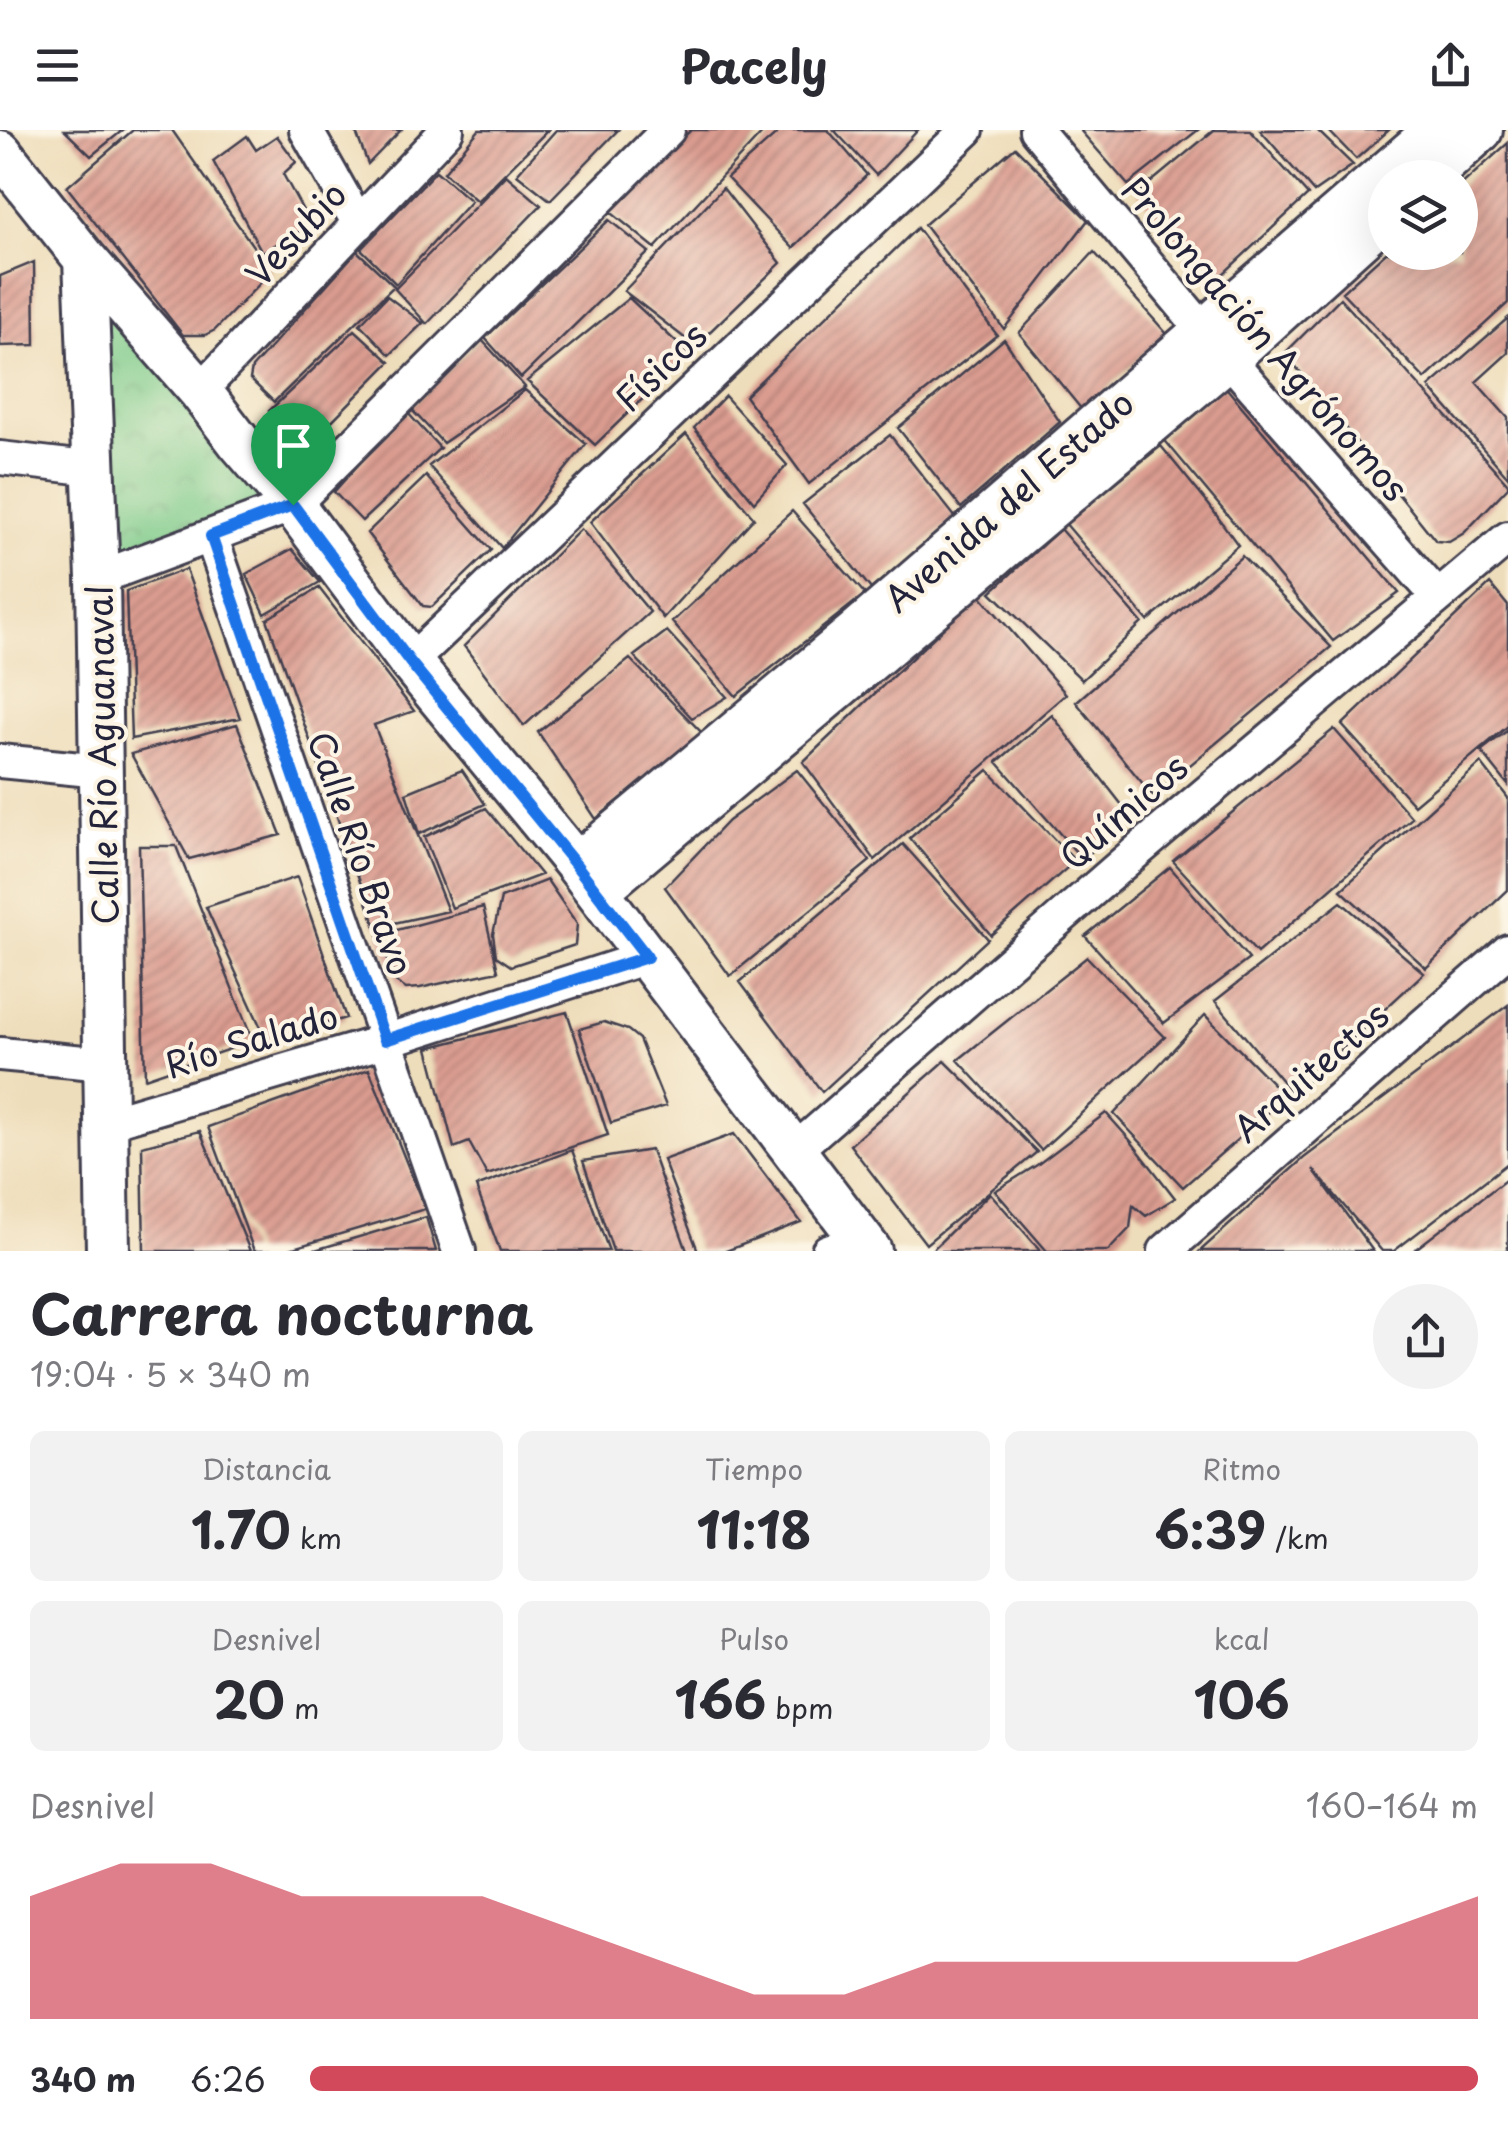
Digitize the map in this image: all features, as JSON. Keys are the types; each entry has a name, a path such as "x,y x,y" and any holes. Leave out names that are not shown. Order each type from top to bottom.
{"street":[{"path":"306,130 359,224"},
{"name":"Vesubio","path":"200,391 447,130"},
{"path":"98,578 293,505 668,130"},
{"name":"Físicos","path":"410,662 967,130"},
{"name":"Prolongación Agrónomos","path":"1036,130 1216,344 1438,597"},
{"name":"Avenida del Estado","path":"1216,344 1436,130"},
{"path":"1448,160 1481,130"},
{"path":"0,152 293,505 410,662 586,878 794,1151 853,1247"},
{"name":"Avenida del Estado","path":"586,878 1216,344 1368,229"},
{"name":"Calle Río Aguanaval","path":"85,259 98,578 108,1251"},
{"path":"0,458 95,469"},
{"name":"Calle Río Bravo","path":"211,536 459,1251"},
{"name":"Químicos","path":"794,1151 1127,860 1508,538"},
{"path":"0,760 100,772"},
{"name":"Arquitectos","path":"1165,1251 1508,951"},
{"name":"Río Salado","path":"106,1123 647,957"},
{"path":"0,1054 105,1064"}],"green space":[{"path":"85,259 293,505 98,578"}],"building":[{"path":"64,130 123,130 91,156"},
{"path":"133,130 172,130 271,272 215,330 205,335 183,335 67,187"},
{"path":"355,130 401,130 368,164"},
{"path":"479,130 548,130 477,201 444,172"},
{"path":"556,130 618,130 550,200 517,174"},
{"path":"691,130 765,130 655,248 608,210"},
{"path":"781,130 828,130 867,175 793,248 727,178"},
{"path":"834,130 918,130 876,175"},
{"path":"1080,130 1198,130 1128,185"},
{"path":"1214,130 1250,130 1308,195 1214,279 1138,193"},
{"path":"1260,130 1317,130 1353,165 1314,192"},
{"path":"1328,130 1389,130 1356,159"},
{"path":"247,136 256,150 277,136 296,162 283,174 311,225 262,252 213,161"},
{"path":"1508,143 1508,303 1425,379 1342,292 1368,268 1478,270 1478,170"},
{"path":"1015,147 1088,220 1004,329 924,225"},
{"path":"436,171 471,201 396,284 361,249"},
{"path":"506,175 541,205 427,324 395,289"},
{"path":"723,188 781,263 695,346 624,291"},
{"path":"609,220 649,252 521,378 485,338"},
{"path":"917,228 997,335 809,484 745,396"},
{"path":"357,251 394,286 274,402 250,379 252,368"},
{"path":"1094,252 1166,333 1083,411 1019,333"},
{"path":"34,262 35,345 0,346 0,276"},
{"path":"387,296 423,323 390,355 360,324"},
{"path":"629,298 689,354 595,445 527,381"},
{"path":"1340,298 1508,484 1464,533 1449,542 1436,541 1285,353"},
{"path":"1508,318 1508,353 1476,382 1508,418 1508,477 1429,387"},
{"path":"355,330 390,362 307,446 298,448 269,411"},
{"path":"480,338 525,387 443,443 410,408"},
{"path":"1004,339 1060,422 961,508 898,428"},
{"path":"1223,384 1399,593 1333,641 1162,437"},
{"path":"525,390 586,444 502,548 429,466"},
{"path":"725,396 787,465 754,502 694,428"},
{"path":"406,411 440,448 362,521 334,492"},
{"path":"686,434 754,518 663,618 590,522"},
{"path":"890,435 956,518 871,589 803,504"},
{"path":"1161,446 1238,545 1148,621 1065,523"},
{"path":"426,476 491,550 432,607 423,606 367,533"},
{"path":"792,511 865,594 736,696 672,622"},
{"path":"581,529 650,612 524,726 464,646"},
{"path":"1060,529 1142,623 1082,680 991,592"},
{"path":"292,549 320,582 265,614 246,574"},
{"path":"1242,556 1331,647 1153,796 1076,702"},
{"path":"186,569 240,718 131,739 126,591"},
{"path":"1490,584 1508,606 1508,726 1414,805 1342,725"},
{"path":"319,588 414,711 374,725 448,911 376,927 267,619"},
{"path":"979,594 1066,694 875,860 803,762"},
{"path":"667,631 727,697 692,718 634,656"},
{"path":"630,659 702,733 596,819 538,732"},
{"path":"1052,715 1129,814 1083,860 997,762"},
{"path":"237,724 281,835 189,859 131,754"},
{"path":"1334,729 1412,818 1257,953 1173,861"},
{"path":"1508,730 1508,785 1481,751"},
{"path":"1481,763 1508,798 1508,890 1426,968 1341,890"},
{"path":"462,770 485,804 419,834 406,793"},
{"path":"797,770 870,861 730,976 665,887 728,821"},
{"path":"988,770 1075,861 991,935 910,838"},
{"path":"486,808 541,875 452,908 424,837"},
{"path":"903,844 988,939 822,1092 740,982"},
{"path":"139,846 176,846 253,1041 145,1078"},
{"path":"1170,867 1249,959 1164,1023 1085,936"},
{"path":"297,877 346,1018 267,1041 206,907"},
{"path":"547,880 577,924 575,945 511,966 496,956 493,934 501,898"},
{"path":"1341,902 1424,973 1293,1094 1215,1001"},
{"path":"483,907 498,971 420,988 406,989 397,983 378,935"},
{"path":"1087,957 1165,1037 1041,1150 958,1060"},
{"path":"1508,1005 1508,1163 1394,1251 1382,1251 1313,1169 1373,1251 1200,1251 1304,1158"},
{"path":"567,1012 608,1135 487,1175 469,1142 454,1148 428,1048"},
{"path":"1205,1015 1286,1097 1183,1187 1114,1114"},
{"path":"604,1022 628,1030 639,1039 666,1106 611,1123 579,1029"},
{"path":"945,1061 1037,1152 926,1244 850,1145"},
{"path":"369,1069 425,1209 283,1251 254,1251 208,1127"},
{"path":"1106,1113 1175,1198 1146,1216 1133,1205 1130,1228 1108,1251 1047,1251 995,1191"},
{"path":"200,1131 250,1251 144,1251 142,1146"},
{"path":"734,1134 801,1222 726,1251 698,1251 663,1160"},
{"path":"572,1150 609,1251 500,1251 476,1187"},
{"path":"651,1150 687,1251 613,1251 583,1161"},
{"path":"1508,1178 1508,1251 1413,1251"},
{"path":"990,1193 1041,1251 931,1251"},
{"path":"426,1217 436,1251 315,1251 315,1250"}],"route":[{"path":"293,505 410,662 647,957 385,1040 211,536 293,505"}]}
